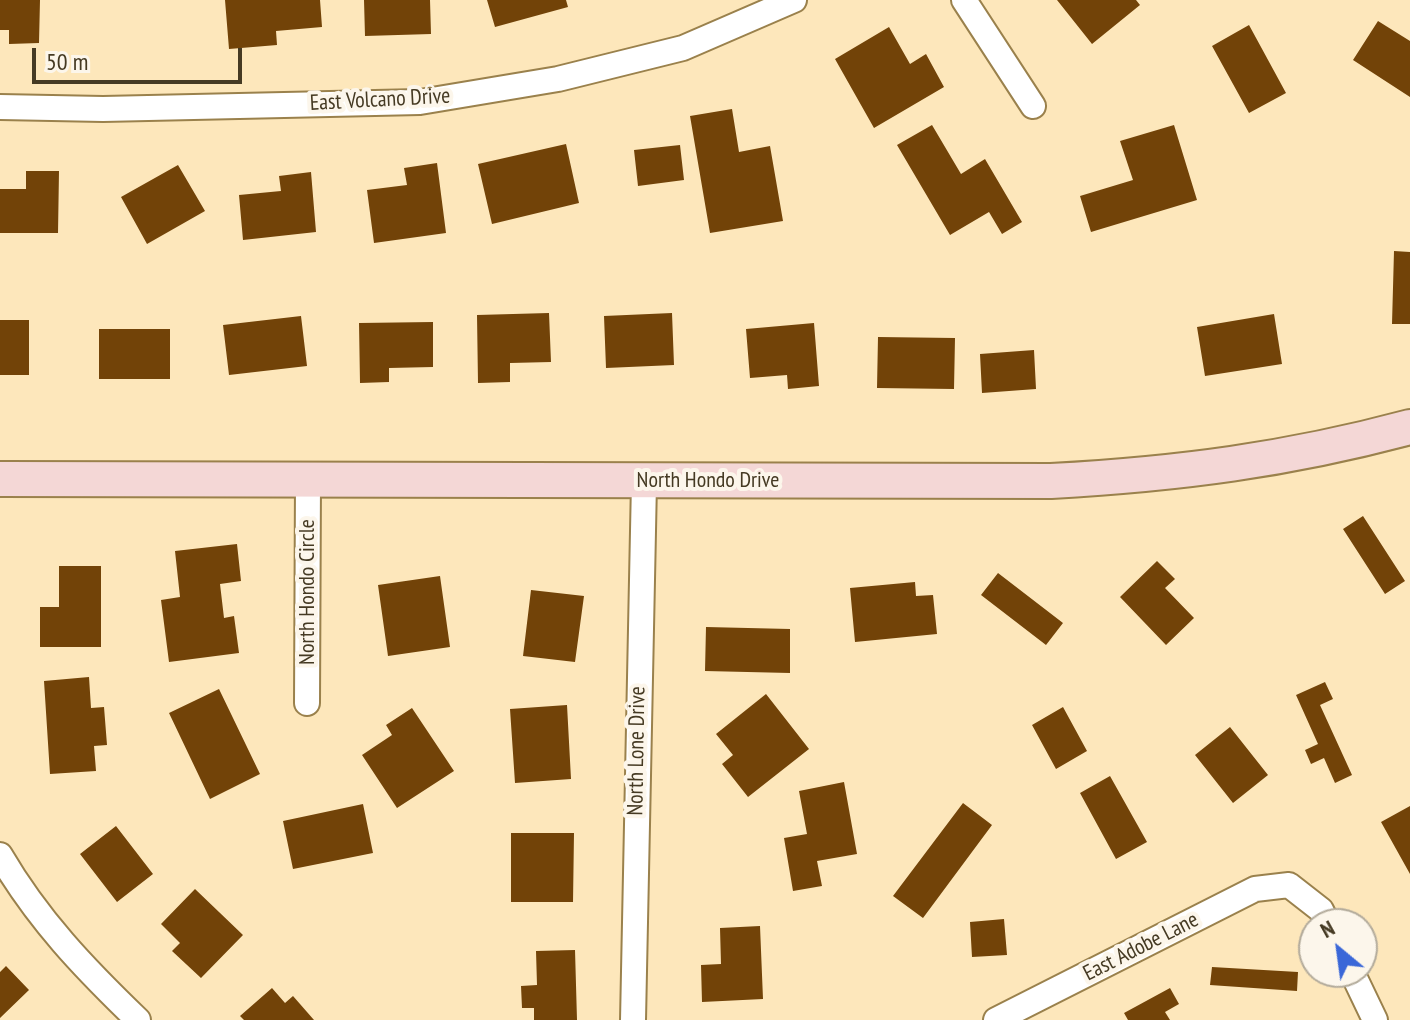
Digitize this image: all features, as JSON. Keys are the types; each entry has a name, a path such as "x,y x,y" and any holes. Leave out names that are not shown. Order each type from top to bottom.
{"street":[{"name":"East Volcano Drive","path":"0,107 103,109 420,102 558,79 683,48 794,0"},
{"path":"964,0 1033,106"},
{"name":"North Hondo Drive","path":"0,479 1051,481 1169,474 1317,452 1410,427"},
{"name":"North Hondo Circle","path":"307,703 308,480"},
{"name":"North Lone Drive","path":"633,1020 644,482"},
{"path":"0,855 28,903 84,968 138,1020"},
{"name":"East Adobe Lane","path":"996,1020 1255,889 1289,885 1318,908"},
{"path":"1360,988 1375,1020"}],"building":[{"path":"0,0 40,0 39,43 9,44 9,30 0,30"},
{"path":"225,0 320,0 322,27 276,31 277,45 229,49"},
{"path":"364,0 430,0 431,34 365,36"},
{"path":"487,0 566,0 568,7 495,27"},
{"path":"1057,0 1136,0 1140,5 1092,44"},
{"path":"1378,21 1410,41 1410,97 1353,60"},
{"path":"1249,25 1286,93 1249,113 1212,46"},
{"path":"889,27 910,64 926,54 944,87 874,128 835,59"},
{"path":"732,109 739,152 770,146 783,221 710,233 690,116"},
{"path":"932,125 961,174 985,159 1022,222 1002,234 989,212 950,235 897,145"},
{"path":"1174,125 1197,200 1091,232 1080,196 1133,180 1120,141"},
{"path":"566,144 579,203 492,224 478,164"},
{"path":"680,145 684,180 638,186 634,150"},
{"path":"437,163 446,233 374,243 367,190 407,185 404,168"},
{"path":"178,165 205,211 147,244 121,197"},
{"path":"26,171 59,171 58,233 0,233 0,189 26,189"},
{"path":"311,172 316,232 243,240 239,195 281,191 279,176"},
{"path":"1394,251 1410,252 1410,324 1392,324"},
{"path":"549,313 551,362 510,363 510,382 478,383 477,315"},
{"path":"672,313 674,365 606,368 604,316"},
{"path":"1274,314 1282,364 1205,376 1197,327"},
{"path":"301,316 307,366 229,375 223,325"},
{"path":"0,320 29,320 29,375 0,375"},
{"path":"433,322 433,367 389,368 389,382 360,383 359,323"},
{"path":"814,323 819,386 788,389 787,375 750,378 746,329"},
{"path":"99,329 170,329 170,379 99,379"},
{"path":"878,337 955,338 954,389 877,388"},
{"path":"1034,350 1036,389 982,393 980,354"},
{"path":"1363,516 1405,581 1385,594 1343,529"},
{"path":"237,544 241,581 220,584 224,618 234,616 239,653 169,662 161,600 180,597 175,551"},
{"path":"1157,561 1175,579 1165,588 1194,618 1166,645 1120,597"},
{"path":"59,566 101,566 101,647 40,647 40,607 59,607"},
{"path":"998,573 1063,623 1046,645 981,595"},
{"path":"440,576 450,647 388,656 378,585"},
{"path":"915,582 916,596 933,595 937,634 855,642 850,588"},
{"path":"531,590 584,596 575,662 523,656"},
{"path":"706,627 790,629 790,673 705,671"},
{"path":"89,677 91,708 104,707 107,745 94,746 96,771 50,774 44,681"},
{"path":"1325,682 1333,699 1320,705 1352,775 1335,783 1324,758 1311,764 1305,750 1318,744 1296,695"},
{"path":"219,689 260,774 210,799 169,713"},
{"path":"766,694 809,749 748,797 722,764 733,755 716,734"},
{"path":"567,705 571,779 515,783 510,709"},
{"path":"1063,707 1087,751 1056,769 1032,725"},
{"path":"412,708 454,771 397,808 362,755 392,735 386,725"},
{"path":"1230,727 1268,775 1233,803 1195,755"},
{"path":"1110,776 1147,842 1116,859 1080,793"},
{"path":"844,782 857,854 817,861 822,886 793,891 784,838 807,834 799,791"},
{"path":"963,803 992,825 923,918 893,896"},
{"path":"363,804 373,853 293,869 283,821"},
{"path":"1410,806 1410,874 1381,822"},
{"path":"116,826 153,874 117,902 80,854"},
{"path":"511,833 574,833 573,902 511,902"},
{"path":"195,889 243,935 201,978 172,951 180,943 161,924"},
{"path":"1004,919 1007,955 972,957 970,922"},
{"path":"760,926 763,999 702,1002 701,965 721,964 720,928"},
{"path":"575,950 577,1020 534,1020 534,1008 522,1008 521,986 537,985 536,951"},
{"path":"6,966 29,990 0,1018 0,972"},
{"path":"1212,967 1298,972 1297,991 1210,985"},
{"path":"272,988 285,1003 293,996 314,1020 244,1020 240,1016"},
{"path":"1170,988 1179,1004 1165,1012 1170,1020 1128,1020 1124,1013"}]}
